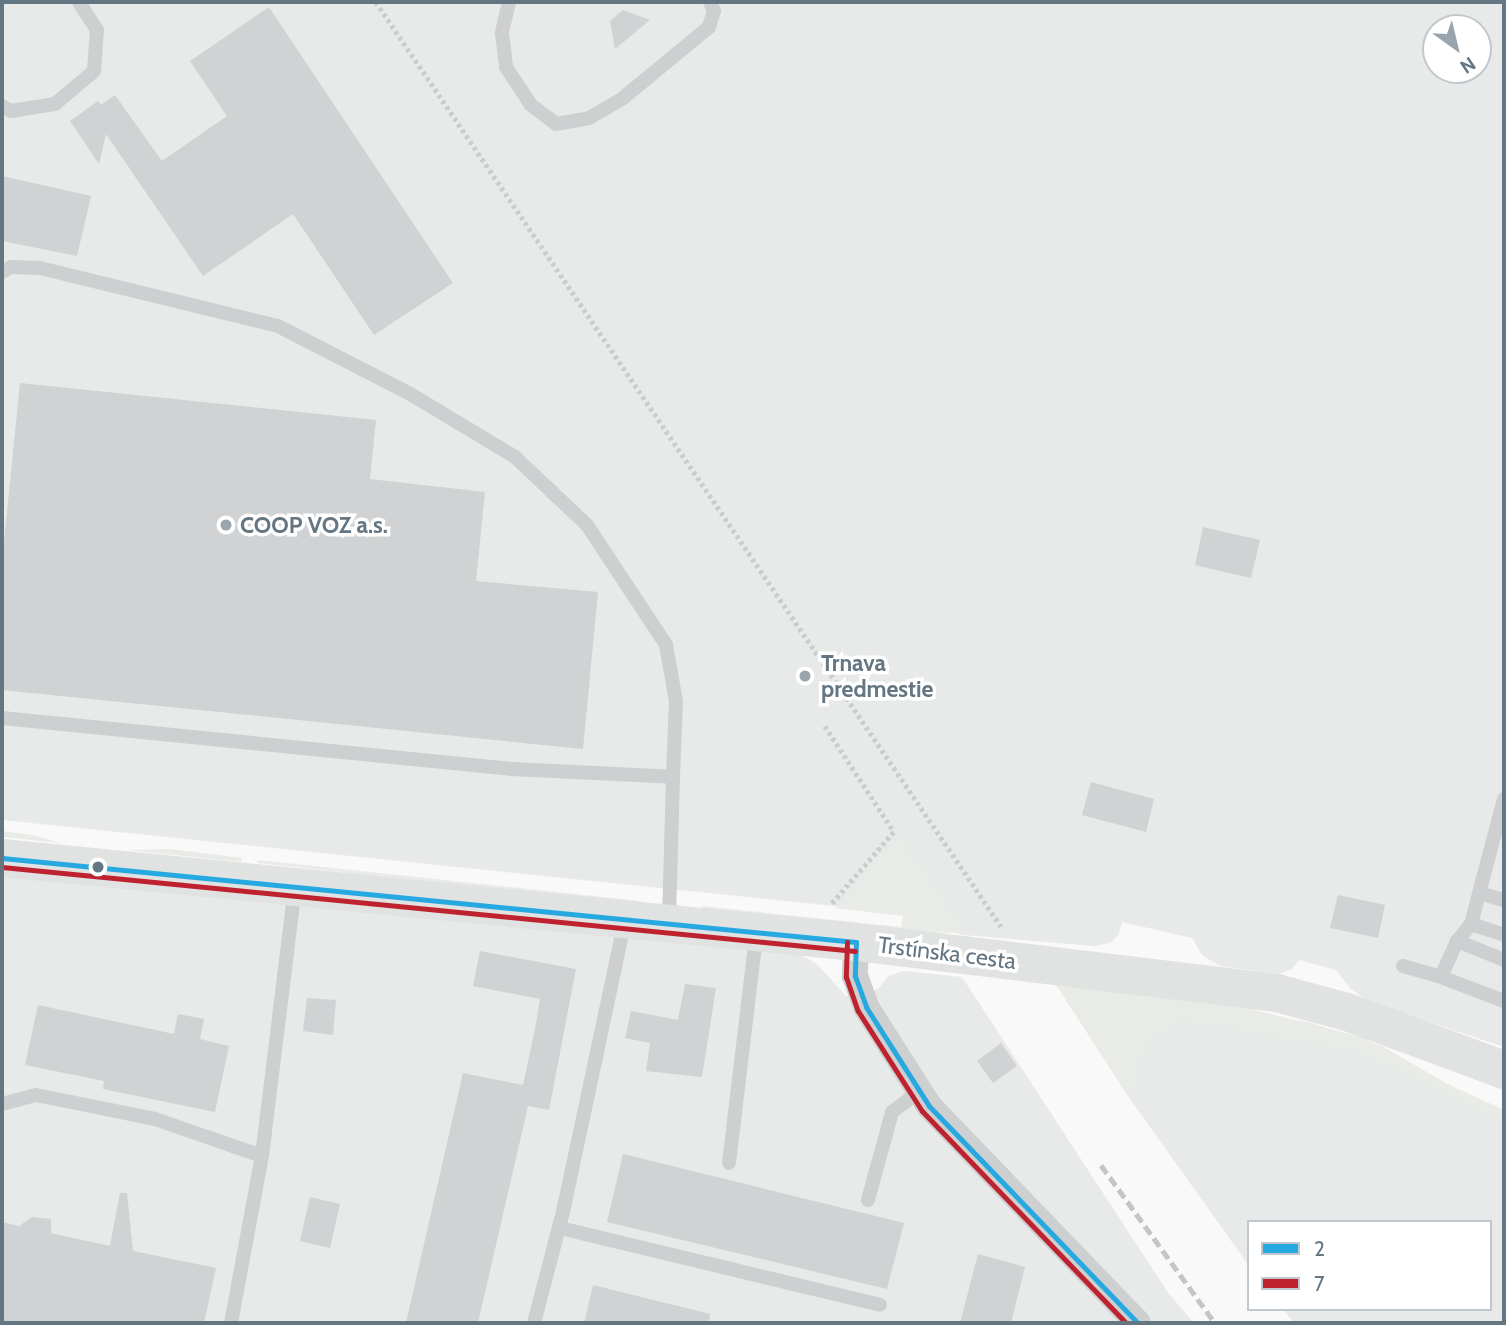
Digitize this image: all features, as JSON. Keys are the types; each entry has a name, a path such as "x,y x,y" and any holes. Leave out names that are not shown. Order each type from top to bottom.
{"main road":[{"name":"Trstínska cesta","path":"2,858 856,942 1277,993 1347,1012 1504,1070"}],"street":[{"path":"856,942 855,976 866,1007 929,1106 1133,1321"}],"lane":[{"path":"2,106 11,111 55,104 94,71 97,30 79,2"},
{"path":"509,2 502,33 506,67 531,105 556,124 589,118 623,98 709,27 714,11 710,2"},
{"path":"2,272 11,267 40,268 278,326 412,395 515,457 587,525 666,645 676,701 669,924"},
{"path":"2,718 512,769 673,777"},
{"path":"1441,977 1457,941 1471,924 1504,799"},
{"path":"1489,858 1504,863"},
{"path":"231,1323 262,1156 295,886"},
{"path":"1479,893 1504,900"},
{"path":"534,1323 560,1228 625,919"},
{"path":"1471,924 1504,935"},
{"path":"729,1163 756,932"},
{"path":"1457,941 1504,960"},
{"path":"1404,966 1441,977 1504,1002"},
{"path":"868,1200 892,1112 920,1091"},
{"path":"2,1104 36,1095 155,1119 262,1156"},
{"path":"560,1228 880,1305"}],"path":[{"path":"376,2 1027,963"},
{"path":"825,726 894,832 825,912"}],"shaded area":[{"path":"2,2 1504,2 1504,1047 1369,1002 1350,988 1336,970 1299,960 1292,969 1278,974 1220,966 1202,955 1192,938 1122,922 1119,934 1110,943 1094,946 963,935 902,913 2,820"},
{"path":"2,831 32,835 60,843 2,837"},
{"path":"898,836 967,933 909,932 703,910 701,906 901,927 903,916 835,908"},
{"path":"171,849 242,858 241,862 127,850"},
{"path":"258,860 640,901 626,903 258,863"},
{"path":"2,873 797,953 817,964 846,996 878,989 888,976 904,971 962,977 1169,1294 1194,1323 2,1323"},
{"path":"1055,983 1308,1022 1382,1046 1449,1085 1504,1110 1504,1323 1294,1323 1285,1311 1492,1311 1492,1220 1247,1220 1247,1263 1130,1099"},
{"path":"1055,983 1247,1008 1362,1037 1449,1085 1504,1110 1504,1119 1351,1050 1180,1020 1147,1043 1130,1099"}],"building":[{"path":"269,7 453,283 374,335 293,214 203,276 106,134 99,164 70,121 98,101 101,105 115,95 162,161 227,116 190,61"},
{"path":"623,10 650,20 615,49 610,21"},
{"path":"2,176 91,196 77,256 2,241"},
{"name":"COOP VOZ a.s.","path":"20,383 376,420 370,479 485,492 476,581 598,592 583,749 2,690 2,561"},
{"path":"1203,527 1260,540 1251,578 1195,565"},
{"path":"1091,782 1154,799 1146,832 1082,815"},
{"path":"1338,895 1385,905 1378,938 1330,928"},
{"path":"480,951 576,969 549,1110 528,1106 478,1323 406,1323 463,1073 523,1085 535,1029 540,999 473,986"},
{"path":"685,984 716,988 702,1077 646,1071 650,1043 625,1038 631,1011 678,1020"},
{"path":"307,998 336,1000 333,1035 303,1031"},
{"path":"38,1005 174,1034 178,1014 204,1019 200,1039 229,1046 215,1112 103,1089 104,1081 25,1065"},
{"path":"1001,1043 1017,1066 993,1083 977,1061"},
{"path":"623,1154 904,1223 887,1289 607,1222"},
{"path":"120,1193 127,1193 133,1251 216,1268 204,1323 2,1323 2,1222 19,1226 32,1217 51,1219 51,1233 110,1246"},
{"path":"310,1197 340,1204 330,1248 300,1241"},
{"path":"978,1254 1025,1267 1011,1323 960,1323"},
{"path":"593,1285 710,1314 709,1323 584,1323"}],"railway":[{"path":"1101,1165 1215,1323"}],"transit line":[{"name":"2","path":"2,858 856,942"},
{"name":"7","path":"2,867 855,951"},
{"name":"7","path":"847,942 846,977 858,1011 922,1111 1126,1323"},
{"name":"2","path":"856,942 855,976 866,1007 929,1106 1138,1323"}],"place":[{"name":"COOP VOZ a.s.","path":"226,525"},
{"name":"Trnava predmestie","path":"805,676"}]}
